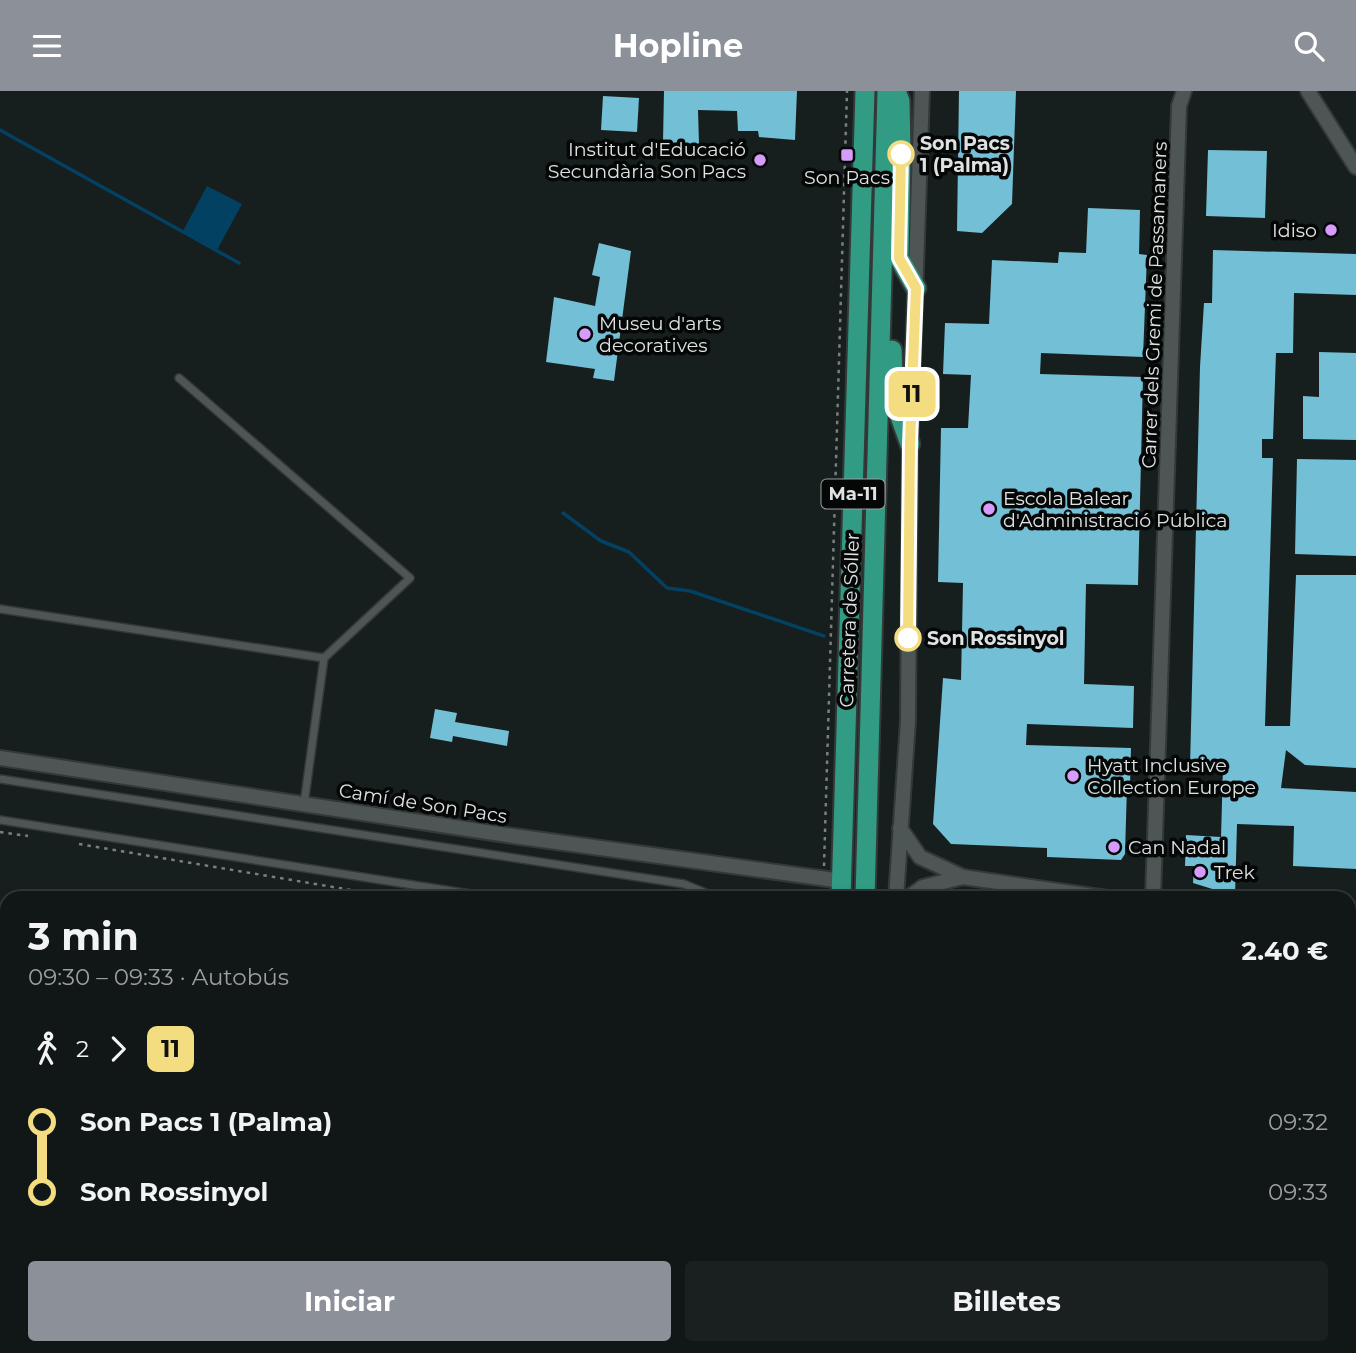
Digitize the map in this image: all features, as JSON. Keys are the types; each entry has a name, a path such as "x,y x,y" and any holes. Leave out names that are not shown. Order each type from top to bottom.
{"main road":[{"name":"Carretera de Sóller","path":"836,886 864,91"},
{"name":"Carretera de Sóller","path":"865,891 887,91"},
{"path":"896,91 900,101 901,154 899,258 916,288"},
{"path":"883,265 891,291 894,400 910,444"}],"street":[{"path":"896,891 908,721 910,444 922,91"},
{"name":"Carrer dels Gremi de Passamaners","path":"1153,891 1179,106 1184,91"},
{"path":"1308,91 1356,167"},
{"name":"Camí de Son Pacs","path":"0,758 836,886"},
{"path":"900,828 920,857 963,877 1062,891"},
{"path":"918,891 923,887 963,877"}],"lane":[{"path":"179,378 410,578 324,658 304,804"},
{"path":"0,609 324,658"},
{"path":"0,779 684,884 701,891"},
{"path":"0,820 451,891"}],"path":[{"path":"836,886 847,91"},
{"path":"0,832 39,837"},
{"path":"78,844 357,891"}],"water":[{"path":"207,186 242,204 217,250 183,231"}],"building":[{"path":"664,91 797,91 795,140 759,137 758,131 738,131 737,111 698,110 699,144 663,142"},
{"path":"959,91 1016,91 1012,204 982,233 957,231"},
{"path":"603,96 639,98 637,132 601,130"},
{"path":"1208,150 1267,151 1265,218 1206,216"},
{"path":"1088,208 1140,210 1139,254 1147,255 1143,357 1041,353 1040,374 1143,377 1138,585 1086,584 1084,684 1134,686 1133,728 1027,724 1026,745 1131,748 1125,854 1121,860 1047,857 1047,848 951,844 933,824 943,678 961,680 963,583 938,582 941,428 968,428 971,375 943,374 945,323 989,324 992,260 1058,263 1059,252 1086,253"},
{"name":"Museu d'arts decoratives","path":"599,243 631,251 614,381 593,378 595,369 546,362 554,297 595,306 600,277 592,275"},
{"path":"1213,250 1356,254 1356,295 1294,293 1293,353 1276,353 1273,439 1262,439 1262,458 1273,458 1265,726 1290,726 1296,575 1356,575 1356,768 1305,765 1286,750 1281,788 1356,792 1356,869 1293,866 1294,826 1237,824 1235,891 1219,891 1193,883 1194,866 1185,866 1186,835 1221,837 1223,767 1190,767 1200,367 1204,303 1212,303"},
{"path":"1319,352 1356,353 1356,440 1303,439 1303,396 1319,397"},
{"path":"1297,459 1356,460 1356,556 1295,554"},
{"path":"435,709 457,713 455,722 509,731 507,746 453,736 452,742 430,738"}],"waterway":[{"path":"0,130 239,263"},
{"path":"563,513 601,541 629,552 667,588 690,591 824,636"}],"bus line":[{"name":"11","path":"901,154 899,258 916,288 910,444 908,638"}],"place":[{"name":"Son Pacs 1 (Palma)","path":"901,154"},
{"name":"Son Pacs","path":"847,155"},
{"name":"Institut d'Educació Secundària Son Pacs","path":"760,160"},
{"name":"Idiso","path":"1331,230"},
{"name":"Museu d'arts decoratives","path":"585,334"},
{"name":"Escola Balear d'Administració Pública","path":"989,509"},
{"name":"Son Rossinyol","path":"908,638"},
{"name":"Hyatt Inclusive Collection Europe","path":"1073,776"},
{"name":"Can Nadal","path":"1114,847"},
{"name":"Trek","path":"1200,872"}]}
